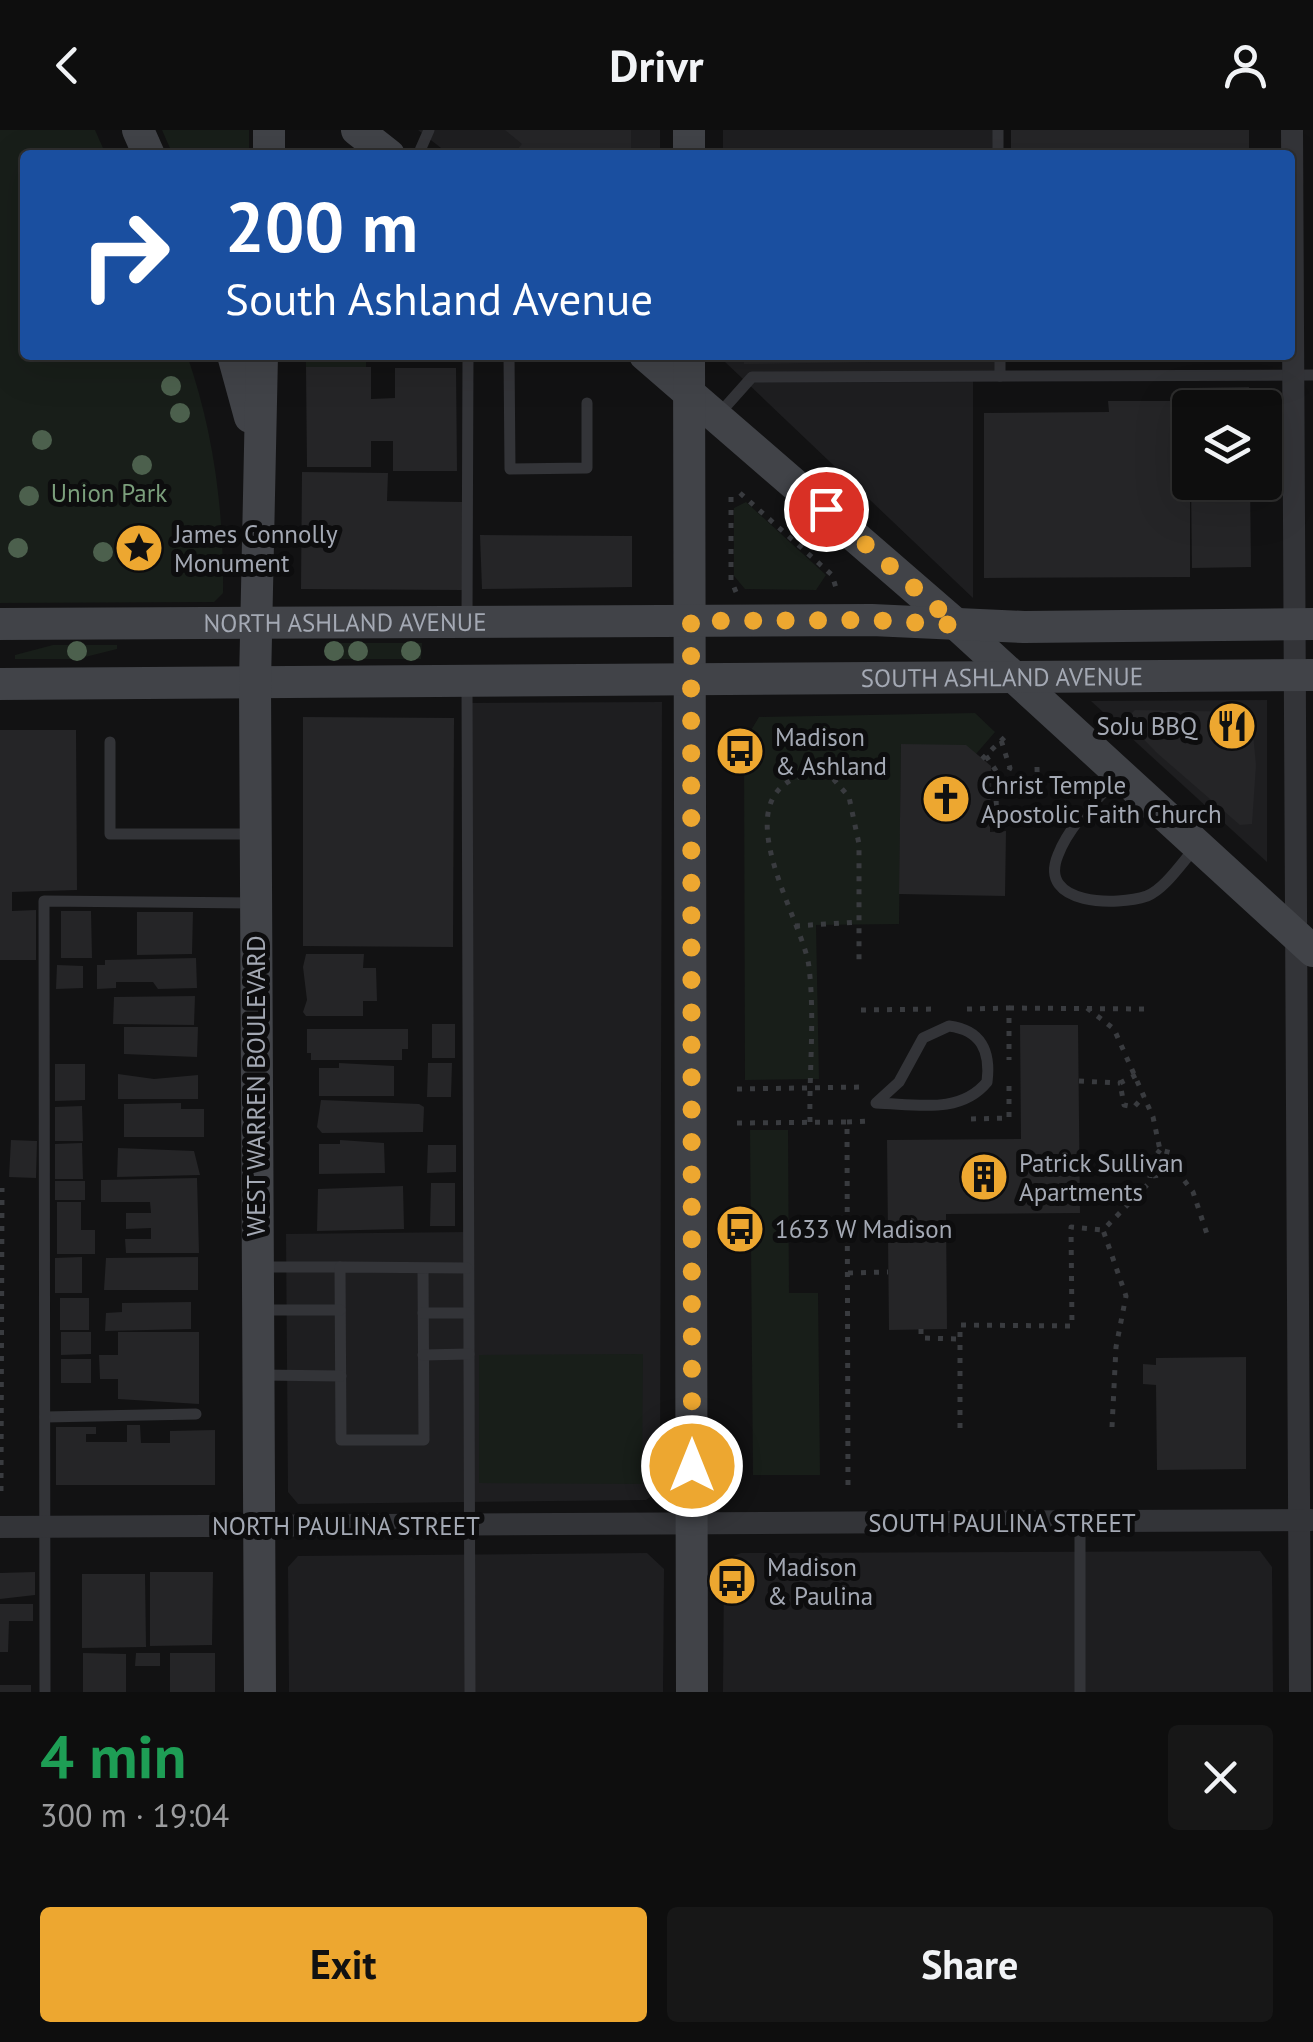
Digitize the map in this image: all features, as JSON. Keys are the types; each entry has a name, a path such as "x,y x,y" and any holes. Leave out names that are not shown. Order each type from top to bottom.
{"main road":[{"path":"357,130 382,150"},
{"name":"WEST WARREN BOULEVARD","path":"234,360 250,415 258,481"},
{"name":"WEST WARREN BOULEVARD","path":"260,1692 254,683 262,360"},
{"path":"651,360 956,625 1304,944"},
{"path":"689,360 692,1692"},
{"name":"NORTH ASHLAND AVENUE","path":"0,624 691,621"},
{"name":"SOUTH ASHLAND AVENUE","path":"691,621 1304,624"},
{"name":"SOUTH ASHLAND AVENUE","path":"690,681 1304,676"},
{"path":"0,684 690,681"}],"street":[{"path":"1295,197 1303,376 1304,624 1306,1521 1300,1692"},
{"name":"SOUTH PAULINA STREET","path":"692,1524 1306,1521"},
{"name":"NORTH PAULINA STREET","path":"0,1527 692,1524"}],"lane":[{"path":"467,622 468,360"},
{"path":"509,360 510,469 587,468 588,404"},
{"path":"1000,360 1000,376"},
{"path":"718,416 752,377 1303,376"},
{"path":"466,684 470,1692"},
{"path":"110,742 110,834 255,834"},
{"path":"1119,776 1076,823 1058,854 1054,869 1062,888 1080,900 1151,895 1196,847"},
{"path":"45,1692 44,901 256,903"},
{"path":"964,1028 985,1048 987,1082 975,1096 954,1105 876,1103 898,1082 923,1038 934,1030 964,1028"},
{"path":"257,1267 467,1268"},
{"path":"340,1267 341,1440 424,1440 423,1268"},
{"path":"257,1310 340,1310"},
{"path":"423,1313 468,1313"},
{"path":"424,1354 469,1354"},
{"path":"258,1375 341,1376"},
{"path":"45,1416 196,1414"},
{"path":"1080,1522 1080,1692"}],"path":[{"path":"740,494 832,575 837,591"},
{"path":"731,497 731,580"},
{"path":"996,832 996,795 1010,768 1004,738 984,757 1003,781"},
{"path":"1037,767 1038,810"},
{"path":"810,1122 809,964 773,865 767,829 774,796 798,777 829,774 849,797 859,844 860,967"},
{"path":"795,926 858,922"},
{"path":"1009,1008 1146,1009"},
{"path":"1086,1008 1114,1029 1144,1096 1160,1150"},
{"path":"860,1010 940,1009"},
{"path":"1079,1081 1120,1083 1136,1075"},
{"path":"1120,1083 1124,1104 1134,1107 1144,1096"},
{"path":"737,1123 847,1122 848,1489"},
{"path":"1160,1150 1172,1153 1174,1167 1193,1192 1207,1234"},
{"path":"960,1428 960,1325 1072,1326 1071,1227 1103,1230 1134,1203 1153,1176 1153,1159 1160,1150"},
{"path":"1153,1176 1168,1174 1174,1167"},
{"path":"1,1491 2,1188"},
{"path":"1103,1230 1126,1296 1116,1348 1112,1427"},
{"path":"848,1273 888,1272"},
{"path":"922,1330 921,1338 960,1339"}],"shaded area":[{"path":"418,130 660,130 660,150 444,150"},
{"path":"723,130 998,130 998,150 723,150"},
{"path":"1000,360 1000,376 973,377 973,598 724,361"},
{"path":"1267,700 1267,862 1091,701"},
{"path":"662,702 660,1490 646,1500 298,1504 288,1492 286,1234 467,1232 467,703"},
{"path":"1260,1551 1272,1567 1273,1692 723,1692 724,1570 731,1557 741,1553"},
{"path":"647,1553 664,1569 663,1692 289,1692 288,1567 298,1556"}],"green space":[{"name":"Union Park","path":"0,130 95,130 104,150 20,150 20,360 188,360 211,443 222,532 223,593 214,602 0,603"},
{"path":"162,130 249,130 249,150 171,150"},
{"path":"306,360 366,360 366,367 306,367"},
{"path":"746,502 826,575 816,590 745,589 734,576 734,508"},
{"path":"326,643 422,643 421,659 327,659"},
{"path":"53,645 117,645 117,649 77,659 15,659 15,655"},
{"path":"975,713 995,732 976,754 901,744 899,924 816,925 819,1079 745,1080 744,742 759,717"},
{"path":"750,1130 788,1130 789,1293 818,1293 820,1475 753,1475"},
{"path":"643,1354 642,1484 479,1483 479,1355"}],"building":[{"path":"505,130 631,130 631,150 517,150 522,144"},
{"path":"1011,130 1249,130 1249,150 1011,150"},
{"path":"744,360 873,360 873,362 744,364"},
{"path":"306,367 371,367 371,399 395,398 395,368 456,368 457,471 393,471 393,441 371,441 371,467 307,467"},
{"path":"1249,387 1249,390 1191,390"},
{"path":"1108,401 1172,401 1172,500 1190,500 1190,577 984,578 984,413 1109,412"},
{"path":"302,472 388,473 387,501 464,502 463,590 301,589"},
{"path":"1191,500 1250,500 1251,567 1192,568"},
{"path":"480,535 632,536 632,587 482,589"},
{"path":"1135,710 1251,712 1256,765 1252,824 1240,825 1157,753 1129,724 1129,716"},
{"path":"303,717 454,718 453,947 303,946"},
{"path":"0,730 76,730 77,890 12,892 12,911 36,910 36,960 0,960"},
{"name":"Christ Temple Apostolic Faith Church","path":"901,744 966,745 991,766 990,832 1006,831 1005,896 899,894"},
{"path":"61,911 91,911 92,958 61,958"},
{"path":"137,912 193,912 192,954 137,955"},
{"path":"306,954 364,954 363,968 376,968 377,1001 363,1001 363,1016 306,1016"},
{"path":"196,958 197,988 158,989 153,982 116,982 116,988 97,989 97,965 105,965 105,960"},
{"path":"57,965 83,966 83,988 56,989"},
{"path":"195,996 194,1025 113,1024 114,997"},
{"path":"432,1024 455,1024 455,1058 432,1058"},
{"name":"Patrick Sullivan Apartments","path":"1020,1025 1078,1025 1080,1213 946,1214 947,1329 889,1330 887,1140 1021,1139"},
{"path":"124,1027 198,1027 197,1057 124,1054"},
{"path":"307,1029 408,1029 408,1049 402,1049 402,1060 311,1060 311,1053 307,1053"},
{"path":"339,1063 394,1066 394,1096 319,1096 319,1068 339,1068"},
{"path":"428,1063 452,1063 451,1097 427,1097"},
{"path":"55,1064 85,1064 85,1100 55,1101"},
{"path":"118,1074 154,1079 198,1075 198,1099 118,1099"},
{"path":"321,1100 419,1104 424,1107 423,1132 322,1133 317,1127"},
{"path":"181,1103 181,1109 204,1109 204,1137 124,1137 124,1104"},
{"path":"82,1106 83,1141 55,1141 55,1107"},
{"path":"11,1140 37,1141 36,1178 9,1177"},
{"path":"340,1140 384,1143 385,1173 319,1174 319,1144 340,1144"},
{"path":"82,1143 83,1179 55,1179 55,1144"},
{"path":"428,1145 456,1145 456,1172 427,1173"},
{"path":"118,1148 194,1151 200,1175 117,1177"},
{"path":"197,1178 199,1253 126,1253 125,1239 151,1239 151,1228 126,1229 126,1213 151,1213 150,1202 101,1202 101,1180"},
{"path":"55,1181 85,1181 85,1200 55,1200"},
{"path":"431,1183 455,1183 455,1226 430,1226"},
{"path":"403,1186 404,1229 317,1231 318,1189"},
{"path":"57,1202 81,1202 81,1230 95,1230 95,1254 57,1254"},
{"path":"82,1257 82,1293 55,1293 55,1258"},
{"path":"198,1257 198,1290 104,1290 106,1258"},
{"path":"60,1298 89,1298 89,1330 60,1330"},
{"path":"191,1302 191,1329 105,1331 106,1313 122,1312 122,1303"},
{"path":"61,1332 91,1332 91,1354 61,1355"},
{"path":"118,1332 199,1332 199,1404 118,1399 118,1379 100,1379 99,1355 118,1355"},
{"path":"1246,1357 1246,1469 1157,1470 1156,1385 1143,1384 1143,1364 1156,1365 1156,1358"},
{"path":"61,1359 91,1359 91,1383 61,1383"},
{"path":"127,1425 140,1425 141,1443 170,1443 170,1431 215,1430 215,1485 56,1485 56,1427 96,1427 96,1434 86,1434 86,1442 127,1442"},
{"path":"35,1572 35,1595 0,1599 0,1573"},
{"path":"150,1572 213,1572 212,1645 150,1646"},
{"path":"82,1574 145,1574 146,1647 82,1648"},
{"path":"0,1604 33,1604 33,1621 9,1621 8,1652 0,1652"},
{"path":"83,1653 126,1654 126,1692 83,1692"},
{"path":"136,1653 160,1653 160,1666 135,1666"},
{"path":"170,1653 215,1653 215,1692 170,1692"},
{"path":"0,1685 31,1685 31,1692 0,1692"}],"place":[{"name":"James Connolly Monument","path":"139,548"},
{"name":"SoJu BBQ","path":"1232,726"},
{"name":"Madison & Ashland","path":"740,751"},
{"name":"Christ Temple Apostolic Faith Church","path":"946,799"},
{"name":"Patrick Sullivan Apartments","path":"984,1177"},
{"name":"1633 W Madison","path":"740,1229"},
{"name":"Madison & Paulina","path":"732,1581"}],"route":[{"path":"692,1466 691,621 872,620 956,625 826,509"}]}
